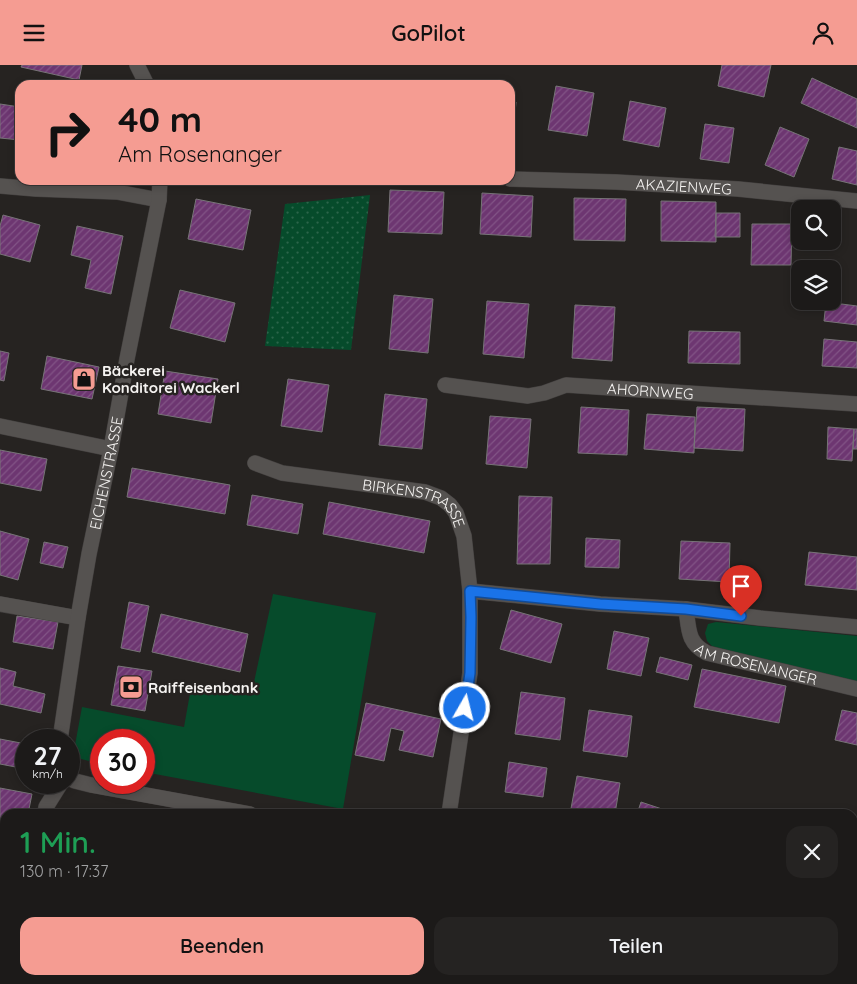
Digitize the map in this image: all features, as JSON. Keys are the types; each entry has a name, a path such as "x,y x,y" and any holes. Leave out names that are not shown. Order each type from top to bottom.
{"street":[{"path":"137,65 144,80"},
{"name":"AKAZIENWEG","path":"515,179 616,182 738,189 857,201"},
{"name":"EICHENSTRASSE","path":"62,729 89,554 111,449 126,359 159,200 160,185"},
{"path":"0,186 117,192 159,200"},
{"name":"AHORNWEG","path":"445,385 528,396 544,393 566,385 857,404"},
{"path":"0,427 111,449"},
{"name":"BIRKENSTRASSE","path":"256,463 282,473 424,491 442,498 456,513 464,536 470,591 470,673 450,809"},
{"path":"470,591 600,604 686,609 857,627"},
{"path":"0,604 78,617"},
{"name":"AM ROSENANGER","path":"686,609 692,642 698,649 707,653 857,689"},
{"path":"80,782 223,809"},
{"path":"46,809 54,794"}],"green space":[{"path":"370,195 351,350 265,346 285,204"},
{"path":"273,594 376,613 343,809 155,774 155,729 90,729 90,761 80,758 80,729 78,729 82,707 184,727 192,682 251,696"},
{"path":"716,622 857,636 857,682 712,646 707,641 705,633 708,624"}],"building":[{"path":"22,65 82,65 79,80 21,67"},
{"path":"722,65 771,65 764,97 718,86"},
{"path":"812,78 857,99 857,128 801,103"},
{"path":"556,86 594,93 587,136 548,130"},
{"path":"630,101 666,108 659,147 623,140"},
{"path":"0,104 15,106 15,140 0,138"},
{"path":"705,124 734,128 729,163 700,159"},
{"path":"780,127 809,139 794,177 765,165"},
{"path":"839,147 857,151 857,185 832,179"},
{"path":"390,190 444,192 442,234 388,232"},
{"path":"482,193 533,196 531,237 480,234"},
{"path":"574,198 626,199 625,241 574,240"},
{"path":"196,199 251,210 243,250 188,239"},
{"path":"661,201 716,202 716,242 661,241"},
{"path":"716,213 740,213 740,237 715,237"},
{"path":"3,215 40,225 30,262 0,254 0,226"},
{"path":"752,224 791,224 791,265 751,265"},
{"path":"77,226 123,236 111,294 85,288 91,260 71,255"},
{"path":"180,290 235,303 225,342 170,328"},
{"path":"394,295 433,299 428,353 389,349"},
{"path":"487,301 529,304 524,358 483,354"},
{"path":"841,304 857,306 857,325 824,321 825,310 841,310"},
{"path":"575,305 615,307 612,361 572,358"},
{"path":"689,331 740,332 740,364 688,363"},
{"path":"824,339 857,342 857,368 822,366"},
{"path":"0,351 9,353 4,381 0,380"},
{"path":"47,356 99,367 92,399 41,389"},
{"path":"165,371 218,379 211,423 158,414"},
{"path":"288,379 329,385 322,432 281,426"},
{"path":"385,394 427,399 422,449 379,445"},
{"path":"581,407 629,410 627,455 578,453"},
{"path":"697,407 745,409 743,451 694,448"},
{"path":"647,414 695,417 694,453 644,449"},
{"path":"490,416 531,419 527,468 486,464"},
{"path":"828,427 854,429 852,461 827,459"},
{"path":"854,429 857,429 857,449 853,449"},
{"path":"0,450 47,459 41,491 0,483"},
{"path":"132,468 230,485 225,514 127,497"},
{"path":"252,495 303,504 298,534 247,525"},
{"path":"519,496 552,497 550,564 517,564"},
{"path":"329,502 430,521 424,553 323,534"},
{"path":"0,531 29,539 18,580 0,575"},
{"path":"586,538 620,540 619,568 585,567"},
{"path":"681,541 730,543 729,582 679,579"},
{"path":"44,542 68,547 63,568 40,563"},
{"path":"809,552 857,557 857,590 805,585"},
{"path":"129,602 149,606 140,652 121,648"},
{"path":"511,610 562,624 551,663 500,649"},
{"path":"161,614 248,634 240,672 152,652"},
{"path":"17,616 58,622 53,649 13,642"},
{"path":"614,631 649,638 641,676 607,669"},
{"path":"660,657 692,665 688,680 656,672"},
{"path":"118,666 152,671 145,711 111,705"},
{"path":"0,668 16,672 13,686 45,694 41,713 0,704"},
{"path":"702,669 786,686 779,723 694,707"},
{"path":"521,692 565,698 560,740 515,734"},
{"path":"366,703 441,719 433,757 399,750 404,731 391,728 384,761 355,755"},
{"path":"589,710 632,716 627,757 583,751"},
{"path":"842,710 857,713 857,745 835,740"},
{"path":"0,739 15,742 15,767 0,764"},
{"path":"509,762 547,768 543,797 505,792"},
{"path":"577,776 620,783 616,809 571,809"},
{"path":"0,788 15,791 15,794 32,794 29,809 0,809"},
{"path":"641,802 662,809 639,809"}],"place":[{"name":"Bäckerei Konditorei Wackerl","path":"84,379"},
{"name":"Raiffeisenbank","path":"131,687"}],"route":[{"path":"465,708 470,673 470,591 600,604 686,609 741,616"}]}
